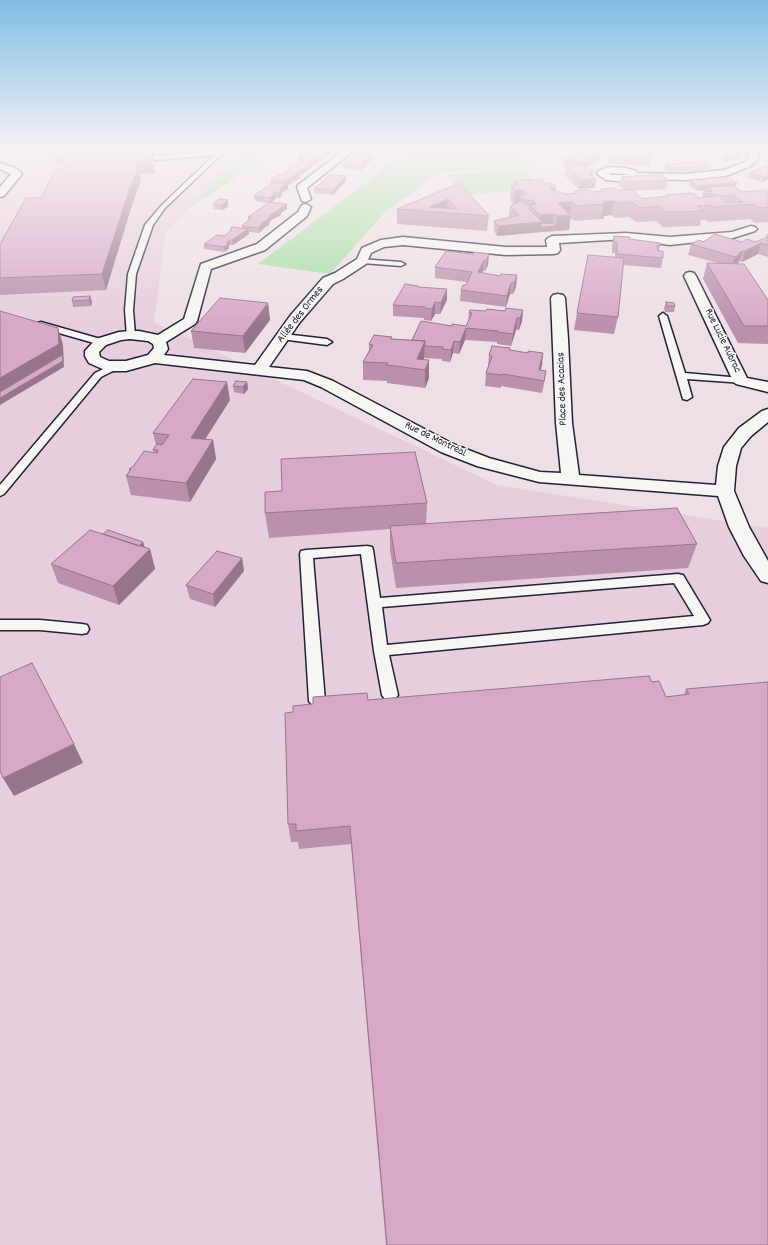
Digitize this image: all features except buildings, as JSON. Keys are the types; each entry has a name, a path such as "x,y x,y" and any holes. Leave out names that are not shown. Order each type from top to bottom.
{"street":[{"path":"158,341 190,322 205,268 261,247 303,214 304,209"},
{"path":"484,238 498,241 626,236 670,241 733,235 751,229"},
{"name":"Allée des Ormes","path":"412,242 429,232"},
{"name":"Allée des Ormes","path":"259,370 296,319 328,281 339,276 362,261 366,251 381,244 403,241 506,251 554,250 552,240"},
{"name":"Rue Lucie Aubrac","path":"690,276 741,381 768,387"},
{"name":"Place des Acacias","path":"558,298 564,423 571,479"},
{"path":"120,336 147,336 158,341 161,349 153,358 136,364 116,366 103,364 94,360 92,356 92,351 101,342 120,336"},
{"name":"Rue de Montréal","path":"153,358 307,376 327,384 447,448 483,462 540,477 726,491"},
{"path":"768,414 745,432 733,447 727,466 726,491 739,527 754,556 768,576"}],"lane":[{"path":"130,335 129,310 132,274 149,224 161,209"},
{"path":"362,261 401,264"},
{"path":"663,316 687,397"},
{"path":"29,322 101,342"},
{"path":"284,337 327,342"},
{"path":"0,492 98,375 116,366"},
{"path":"681,376 741,381"},
{"path":"317,701 306,554 367,550 381,651 390,695"},
{"path":"374,603 678,578 702,620 381,651"},
{"path":"0,625 40,625 82,629"}],"shaded area":[{"path":"0,209 188,209 165,234 154,322 497,485 768,528 768,1245 0,1245"}],"green space":[{"path":"331,209 389,209 384,213 330,274 258,264"}]}
